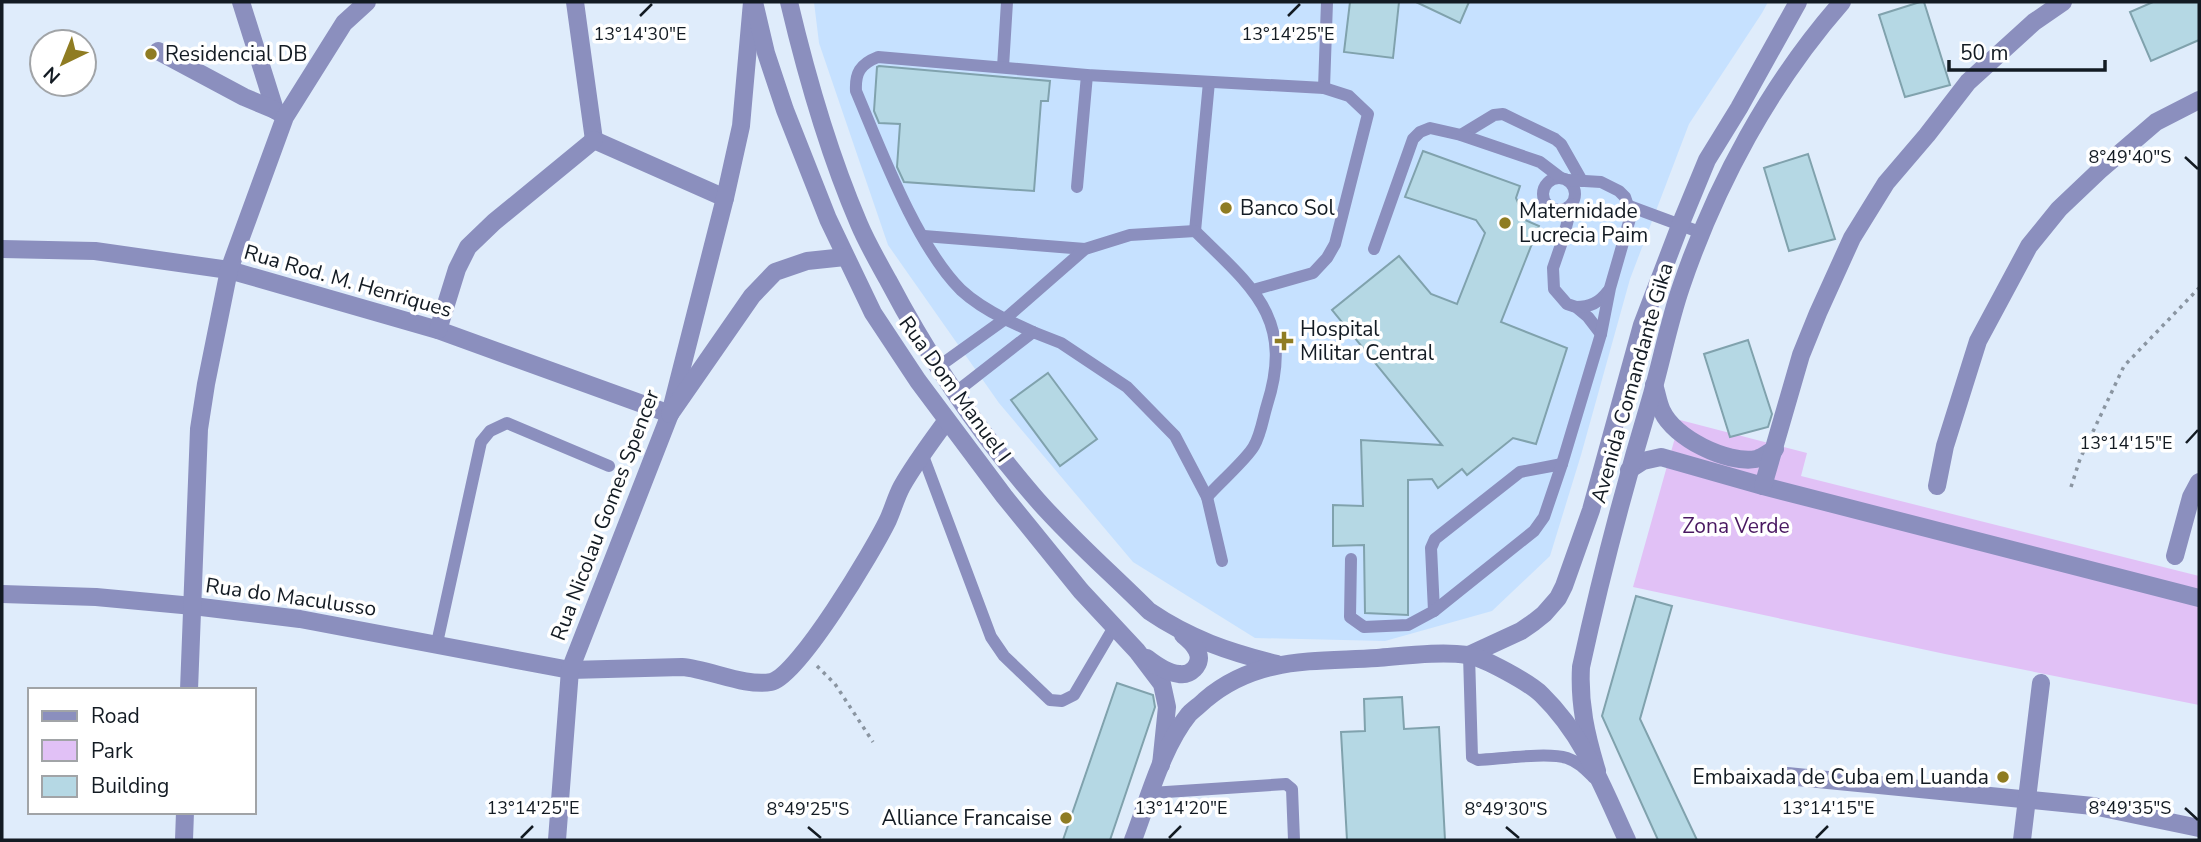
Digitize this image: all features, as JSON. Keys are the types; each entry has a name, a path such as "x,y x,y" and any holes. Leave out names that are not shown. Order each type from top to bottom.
{"street":[{"path":"241,2 280,114"},
{"path":"189,688 198,429 229,270 280,114 344,23 367,2"},
{"path":"575,2 594,141"},
{"name":"Rua Nicolau Gomes Spencer","path":"557,840 570,670 670,414 726,198 741,126 753,2"},
{"name":"Rua Dom Manuel I","path":"753,2 765,53 785,110 845,257 873,313 893,346 947,421 1081,591 1137,651 1162,684 1167,707 1161,765"},
{"name":"Rua Dom Manuel I","path":"789,2 830,152 860,227 938,367 993,446 1034,496 1149,611 1169,625 1222,650 1277,664"},
{"name":"Avenida Comandante Gika","path":"1469,655 1521,631 1544,614 1558,598 1591,510 1642,325 1681,223 1707,160 1798,2"},
{"name":"Avenida Comandante Gika","path":"1597,771 1584,727 1580,692 1581,667 1629,470 1680,287 1726,174 1816,31 1842,2"},
{"path":"1763,486 1801,355 1818,313 1852,238 1886,183 1968,82 2034,22 2063,2"},
{"path":"158,51 280,114"},
{"path":"1937,486 1948,434 1978,341 2029,246 2059,209 2156,122 2199,100"},
{"path":"594,141 726,198"},
{"path":"438,330 457,269 468,247 494,222 594,141"},
{"name":"Rua Rod. M. Henriques","path":"2,249 94,251 229,270 438,330 670,414"},
{"path":"670,414 764,282 775,272 791,265 845,257"},
{"path":"1654,385 1662,412 1674,427 1715,453 1757,459 1775,449"},
{"path":"803,653 849,589 887,522 900,489 922,453 947,421"},
{"path":"1629,470 1643,461 1661,457 1763,486 2199,598"},
{"path":"2175,556 2191,497 2199,482"},
{"name":"Rua do Maculusso","path":"2,594 96,597 300,619 570,670 695,667 756,683 768,683 778,680 803,653"},
{"path":"1137,651 1168,671 1176,674 1191,672 1198,665 1200,657 1196,648 1169,625"},
{"path":"1133,840 1161,765 1189,714 1217,691 1243,675 1277,664 1469,655 1514,676 1541,693 1565,722 1597,771 1627,840"},
{"path":"2022,840 2041,682"},
{"path":"1787,776 2093,806 2199,828"},
{"path":"184,840 185,814"}],"lane":[{"path":"1003,67 1007,2"},
{"path":"1324,88 1327,2"},
{"path":"1222,561 1207,497 1175,436 1127,387 1061,343 978,304 949,277 895,181 856,91 855,78 859,69 866,62 878,57 1087,75 1324,88 1349,96 1368,114 1335,244 1313,273 1253,290"},
{"path":"1077,187 1087,75"},
{"path":"1207,497 1254,446 1272,390 1277,354 1274,329 1253,290 1195,231 1209,82"},
{"path":"1461,135 1494,115 1503,114 1556,139 1582,181"},
{"path":"1374,249 1413,139 1420,132 1430,128 1461,135 1540,162 1573,187 1574,200 1553,268 1553,289 1559,298 1593,321 1601,334"},
{"path":"1540,162 1544,178 1543,199 1554,209 1563,239"},
{"path":"1351,559 1350,617 1364,627 1408,625 1434,611 1534,531 1544,517 1601,334 1610,288 1630,215 1629,206 1619,191 1601,182 1553,178 1543,189"},
{"path":"1554,209 1564,210 1601,182"},
{"path":"1629,206 1702,233"},
{"path":"924,236 1085,249 1130,236 1195,231"},
{"path":"938,367 1005,319 1085,249"},
{"path":"1576,307 1596,304 1610,288"},
{"path":"956,392 1033,332"},
{"path":"437,643 481,442 490,431 507,423 608,466"},
{"path":"922,453 991,637 1004,656 1050,700 1062,701 1074,695 1114,627"},
{"path":"1434,611 1431,548 1435,539 1520,471 1562,464"},
{"path":"1469,655 1472,757 1478,760 1552,756 1567,758 1583,766 1604,789"},
{"path":"1151,793 1286,784 1292,789 1294,840"}],"path":[{"path":"2071,487 2080,459 2124,366 2199,288"},
{"path":"803,653 835,684 873,742"}],"shaded area":[{"name":"Hospital Militar Central","path":"814,2 1768,2 1689,124 1630,279 1550,556 1492,611 1385,641 1255,638 1133,562 999,403 888,245 819,43"}],"green space":[{"name":"Zona Verde","path":"1680,420 1807,453 1801,476 2199,576 2199,705 1633,587"}],"building":[{"path":"1350,2 1399,2 1393,58 1344,52"},
{"path":"1416,2 1469,2 1460,23"},
{"path":"1924,2 1950,85 1905,97 1879,15"},
{"path":"2153,2 2199,2 2199,40 2151,61 2130,12"},
{"path":"879,66 1050,81 1048,101 1041,101 1034,191 904,182 897,167 900,124 879,123 874,111"},
{"path":"1423,151 1520,186 1516,198 1525,220 1539,226 1501,322 1567,348 1536,444 1513,438 1467,475 1462,469 1438,488 1432,479 1408,480 1408,615 1365,613 1364,545 1333,546 1333,505 1363,506 1361,440 1442,445 1332,310 1399,256 1431,294 1457,304 1485,233 1476,220 1405,197"},
{"path":"1808,154 1835,239 1789,251 1764,168"},
{"path":"1748,340 1772,414 1768,427 1730,437 1704,354"},
{"path":"1048,373 1097,439 1060,466 1011,400"},
{"path":"1636,596 1672,606 1640,719 1697,840 1658,840 1602,716"},
{"path":"1117,683 1153,695 1155,707 1110,840 1063,840"},
{"path":"1402,697 1404,729 1439,727 1445,840 1347,840 1341,732 1365,731 1364,699"}],"place":[{"name":"Residencial DB","path":"151,54"},
{"name":"Banco Sol","path":"1226,208"},
{"name":"Maternidade Lucrecia Paim","path":"1505,223"},
{"name":"Hospital Militar Central","path":"1284,341"},
{"name":"Embaixada de Cuba em Luanda","path":"2003,777"},
{"name":"Alliance Francaise","path":"1066,818"}]}
